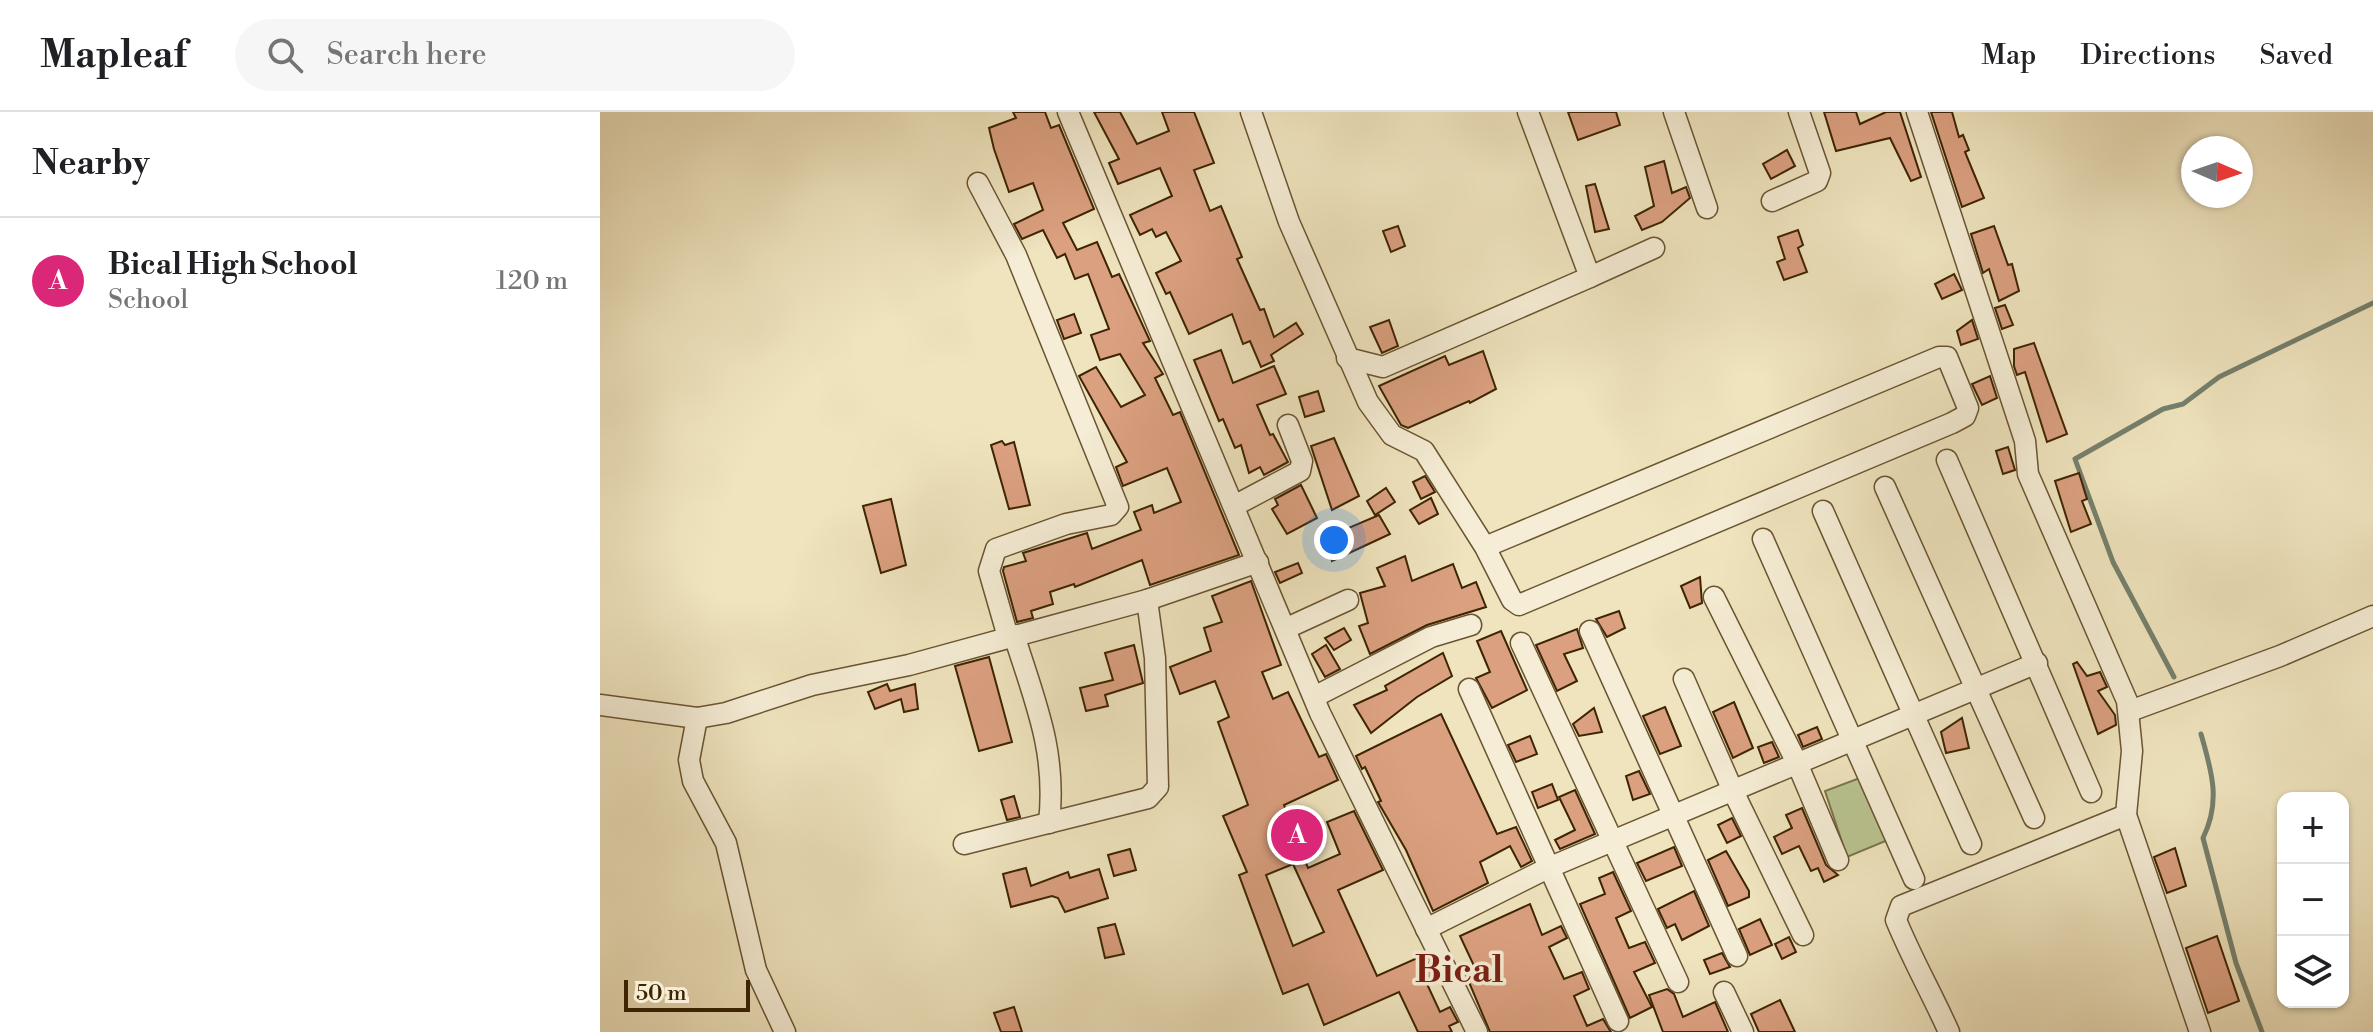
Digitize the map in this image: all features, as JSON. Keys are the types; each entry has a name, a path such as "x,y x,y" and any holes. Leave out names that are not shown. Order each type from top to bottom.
{"street":[{"path":"1068,112 1314,697 1426,929 1469,1029"},
{"path":"1251,112 1289,222 1347,358 1383,425 1392,435 1424,451 1485,547 1512,600 1519,605 1527,605 1952,423 1965,416 1968,408 1953,365 1947,357 1939,357 1485,547"},
{"path":"1528,112 1590,277"},
{"path":"1674,112 1707,208"},
{"path":"1772,201 1817,181 1820,173 1799,112"},
{"path":"1917,112 2025,441 2028,474 2109,654 2130,711 2132,751 2126,815 2200,1032"},
{"path":"978,183 1016,255 1118,507 1111,515 1077,520 996,549 989,571 1048,744 1053,777 1049,823"},
{"path":"1347,358 1383,367 1654,248"},
{"path":"1234,506 1300,471 1302,461 1288,425"},
{"path":"1947,460 2091,792"},
{"path":"1885,487 2034,818"},
{"path":"1823,511 1971,844"},
{"path":"1763,539 1914,879"},
{"path":"600,705 697,718 726,713 812,685 909,665 1147,600 1258,562"},
{"path":"1714,597 1797,763 1838,860"},
{"path":"964,844 1148,798 1158,787 1155,658 1147,600"},
{"path":"1287,628 1348,600"},
{"path":"2130,711 2280,656 2373,616"},
{"path":"1314,697 1431,637 1471,625"},
{"path":"1590,631 1737,956"},
{"path":"1521,643 1611,844 1678,982"},
{"path":"1426,929 1548,868 2037,663"},
{"path":"1684,679 1733,791 1803,935"},
{"path":"1469,689 1618,1021"},
{"path":"697,718 689,760 693,781 726,843 756,970 785,1032"},
{"path":"1949,1032 1896,920 1901,906 2126,815"},
{"path":"1724,992 1743,1032"}],"green space":[{"path":"1865,776 1888,840 1847,857 1825,791"}],"building":[{"path":"1013,112 1045,112 1051,128 1059,125 1094,209 1063,223 1077,250 1097,242 1112,277 1119,274 1150,341 1143,343 1163,374 1155,378 1173,415 1180,412 1239,555 1150,585 1142,560 1075,587 1074,584 1050,592 1053,604 1031,611 1033,618 1017,622 1003,571 1004,567 1026,561 1023,553 1087,533 1092,549 1141,530 1134,512 1152,505 1154,513 1181,502 1167,468 1123,486 1116,467 1127,462 1079,376 1096,367 1121,407 1145,395 1120,354 1100,360 1091,335 1109,329 1088,274 1075,279 1065,254 1057,258 1043,230 1022,239 1014,224 1043,210 1033,183 1009,192 994,149 989,128 1016,118"},
{"path":"1094,112 1120,112 1137,144 1169,131 1162,112 1194,112 1214,163 1194,170 1210,211 1221,206 1242,257 1237,259 1260,310 1264,309 1274,337 1296,323 1303,334 1271,355 1274,361 1261,367 1250,341 1243,344 1232,314 1189,334 1170,292 1166,294 1156,273 1181,261 1166,232 1156,237 1152,229 1140,235 1130,215 1172,196 1160,168 1118,184 1109,163 1119,159"},
{"path":"1568,112 1616,112 1620,125 1578,140"},
{"path":"1824,112 1856,112 1860,124 1886,112 1900,112 1921,177 1911,181 1890,138 1836,151"},
{"path":"1931,112 1952,112 1959,137 1963,135 1969,150 1965,152 1984,198 1962,207"},
{"path":"1787,150 1795,166 1771,179 1763,164"},
{"path":"1664,161 1672,193 1686,187 1690,198 1662,222 1642,230 1635,216 1654,206 1645,167"},
{"path":"1595,184 1609,229 1595,232 1586,186"},
{"path":"1398,226 1405,246 1391,252 1383,231"},
{"path":"1994,226 2008,265 2012,264 2019,291 1999,301 1989,269 1983,273 1971,234"},
{"path":"1798,230 1803,245 1798,248 1807,272 1784,280 1777,262 1785,259 1778,237"},
{"path":"1954,274 1962,290 1942,299 1935,284"},
{"path":"2005,305 2013,325 2002,329 1995,308"},
{"path":"1074,314 1081,333 1064,339 1057,320"},
{"path":"1389,320 1398,346 1382,353 1370,327"},
{"path":"1972,320 1978,339 1961,345 1957,331"},
{"path":"2034,343 2067,434 2047,442 2025,372 2017,375 2014,366 2014,349"},
{"path":"1221,350 1233,383 1274,366 1286,394 1257,405 1270,435 1273,434 1288,462 1264,475 1260,467 1249,473 1241,445 1235,448 1223,419 1219,421 1194,360"},
{"path":"1483,351 1496,389 1408,428 1401,425 1379,386 1445,356 1449,365"},
{"path":"1990,376 1997,398 1982,405 1972,384"},
{"path":"1318,391 1324,411 1305,417 1299,397"},
{"path":"1334,438 1359,496 1332,510 1311,446"},
{"path":"1002,441 1005,445 1014,442 1030,505 1009,509 991,445"},
{"path":"2008,447 2015,470 2003,474 1996,451"},
{"path":"2079,473 2087,499 2082,501 2091,524 2071,532 2055,481"},
{"path":"1425,476 1435,492 1421,499 1413,482"},
{"path":"1301,485 1317,518 1287,534 1272,509 1278,505 1275,499"},
{"path":"1386,488 1395,502 1375,515 1367,501"},
{"path":"1431,498 1438,514 1419,524 1410,510"},
{"path":"891,499 906,565 881,573 863,506"},
{"path":"1379,515 1390,534 1332,561 1327,545 1341,539 1339,532"},
{"path":"1405,556 1412,581 1453,564 1462,588 1476,582 1486,607 1427,625 1370,654 1359,626 1368,623 1360,593 1385,586 1377,568"},
{"path":"1298,563 1302,573 1280,583 1275,572"},
{"path":"1700,577 1702,603 1690,608 1681,586"},
{"path":"1251,581 1281,665 1262,672 1273,699 1288,692 1319,757 1326,754 1338,780 1284,805 1308,868 1340,854 1327,822 1354,811 1383,870 1338,890 1377,976 1424,955 1437,980 1427,984 1440,1012 1450,1007 1458,1022 1449,1026 1452,1032 1418,1032 1399,992 1324,1025 1308,984 1283,994 1239,875 1247,872 1223,816 1248,805 1218,722 1229,717 1215,681 1180,694 1170,667 1211,651 1204,628 1222,622 1212,596","holes":["1293,864 1324,932 1293,946 1266,875"]},
{"path":"1619,611 1625,628 1607,637 1596,619"},
{"path":"1344,628 1351,640 1334,650 1325,638"},
{"path":"1577,629 1583,648 1564,654 1577,681 1557,691 1536,645"},
{"path":"1501,631 1527,690 1492,708 1476,678 1490,672 1477,641"},
{"path":"1134,645 1143,683 1105,695 1108,706 1086,711 1080,688 1113,680 1105,653"},
{"path":"1326,645 1340,669 1325,677 1312,654"},
{"path":"1443,653 1452,676 1417,697 1371,733 1354,705 1387,690 1385,686"},
{"path":"989,657 1012,742 979,751 955,666"},
{"path":"2077,662 2087,676 2100,672 2107,687 2098,691 2115,715 2116,725 2098,734 2073,664"},
{"path":"887,684 890,691 915,684 918,709 904,712 901,699 875,709 868,692"},
{"path":"1734,702 1753,748 1733,758 1713,712"},
{"path":"1665,707 1681,746 1660,754 1643,716"},
{"path":"1594,708 1602,732 1579,736 1573,724"},
{"path":"1441,714 1497,834 1516,827 1532,861 1521,867 1510,846 1480,862 1488,883 1433,911 1406,850 1378,802 1381,801 1365,767 1362,769 1356,756"},
{"path":"1962,718 1969,748 1946,753 1941,732"},
{"path":"1817,727 1822,739 1803,747 1798,735"},
{"path":"1530,736 1537,754 1516,762 1508,745"},
{"path":"1772,742 1779,757 1764,763 1758,747"},
{"path":"1639,771 1650,794 1633,800 1626,776"},
{"path":"1552,784 1558,800 1538,808 1532,792"},
{"path":"1575,790 1595,834 1560,849 1555,840 1575,830 1559,797"},
{"path":"1014,796 1020,817 1007,820 1001,800"},
{"path":"1802,808 1826,865 1838,875 1824,882 1818,868 1811,871 1799,846 1782,854 1774,837 1792,828 1786,815"},
{"path":"1732,818 1741,836 1727,843 1718,825"},
{"path":"1674,847 1682,866 1646,881 1637,863"},
{"path":"2175,848 2186,886 2167,893 2154,857"},
{"path":"1130,849 1136,870 1114,876 1108,855"},
{"path":"1726,851 1749,891 1749,897 1728,906 1708,860"},
{"path":"1026,868 1031,886 1068,872 1070,878 1099,869 1108,898 1065,912 1058,898 1052,896 1011,907 1003,874"},
{"path":"1613,872 1631,911 1616,918 1629,948 1645,942 1655,963 1634,972 1652,1007 1630,1018 1580,904 1605,894 1599,878"},
{"path":"1694,891 1709,926 1682,940 1675,924 1667,928 1658,909"},
{"path":"1530,904 1542,935 1561,926 1567,938 1549,947 1564,979 1582,972 1589,989 1574,996 1587,1026 1603,1019 1611,1032 1490,1032 1466,975 1476,970 1460,936"},
{"path":"1760,919 1772,945 1750,955 1739,929"},
{"path":"1115,924 1124,954 1105,958 1098,928"},
{"path":"2217,936 2239,1001 2208,1013 2186,948"},
{"path":"1789,937 1796,952 1782,959 1775,944"},
{"path":"1722,953 1730,967 1710,974 1704,960"},
{"path":"1667,989 1674,994 1683,1017 1715,1002 1728,1032 1663,1032 1649,995"},
{"path":"1780,1000 1795,1032 1759,1032 1751,1014"},
{"path":"1014,1007 1022,1032 1001,1032 994,1013"}],"waterway":[{"path":"2174,677 2113,562 2075,459 2163,409 2183,404 2219,377 2373,303"},
{"path":"2201,734 2213,787 2212,812 2203,838 2236,963 2262,1032"}],"place":[{"name":"Bical High School","path":"1297,835"}],"district":[{"name":"Bical","path":"1459,969"}]}
